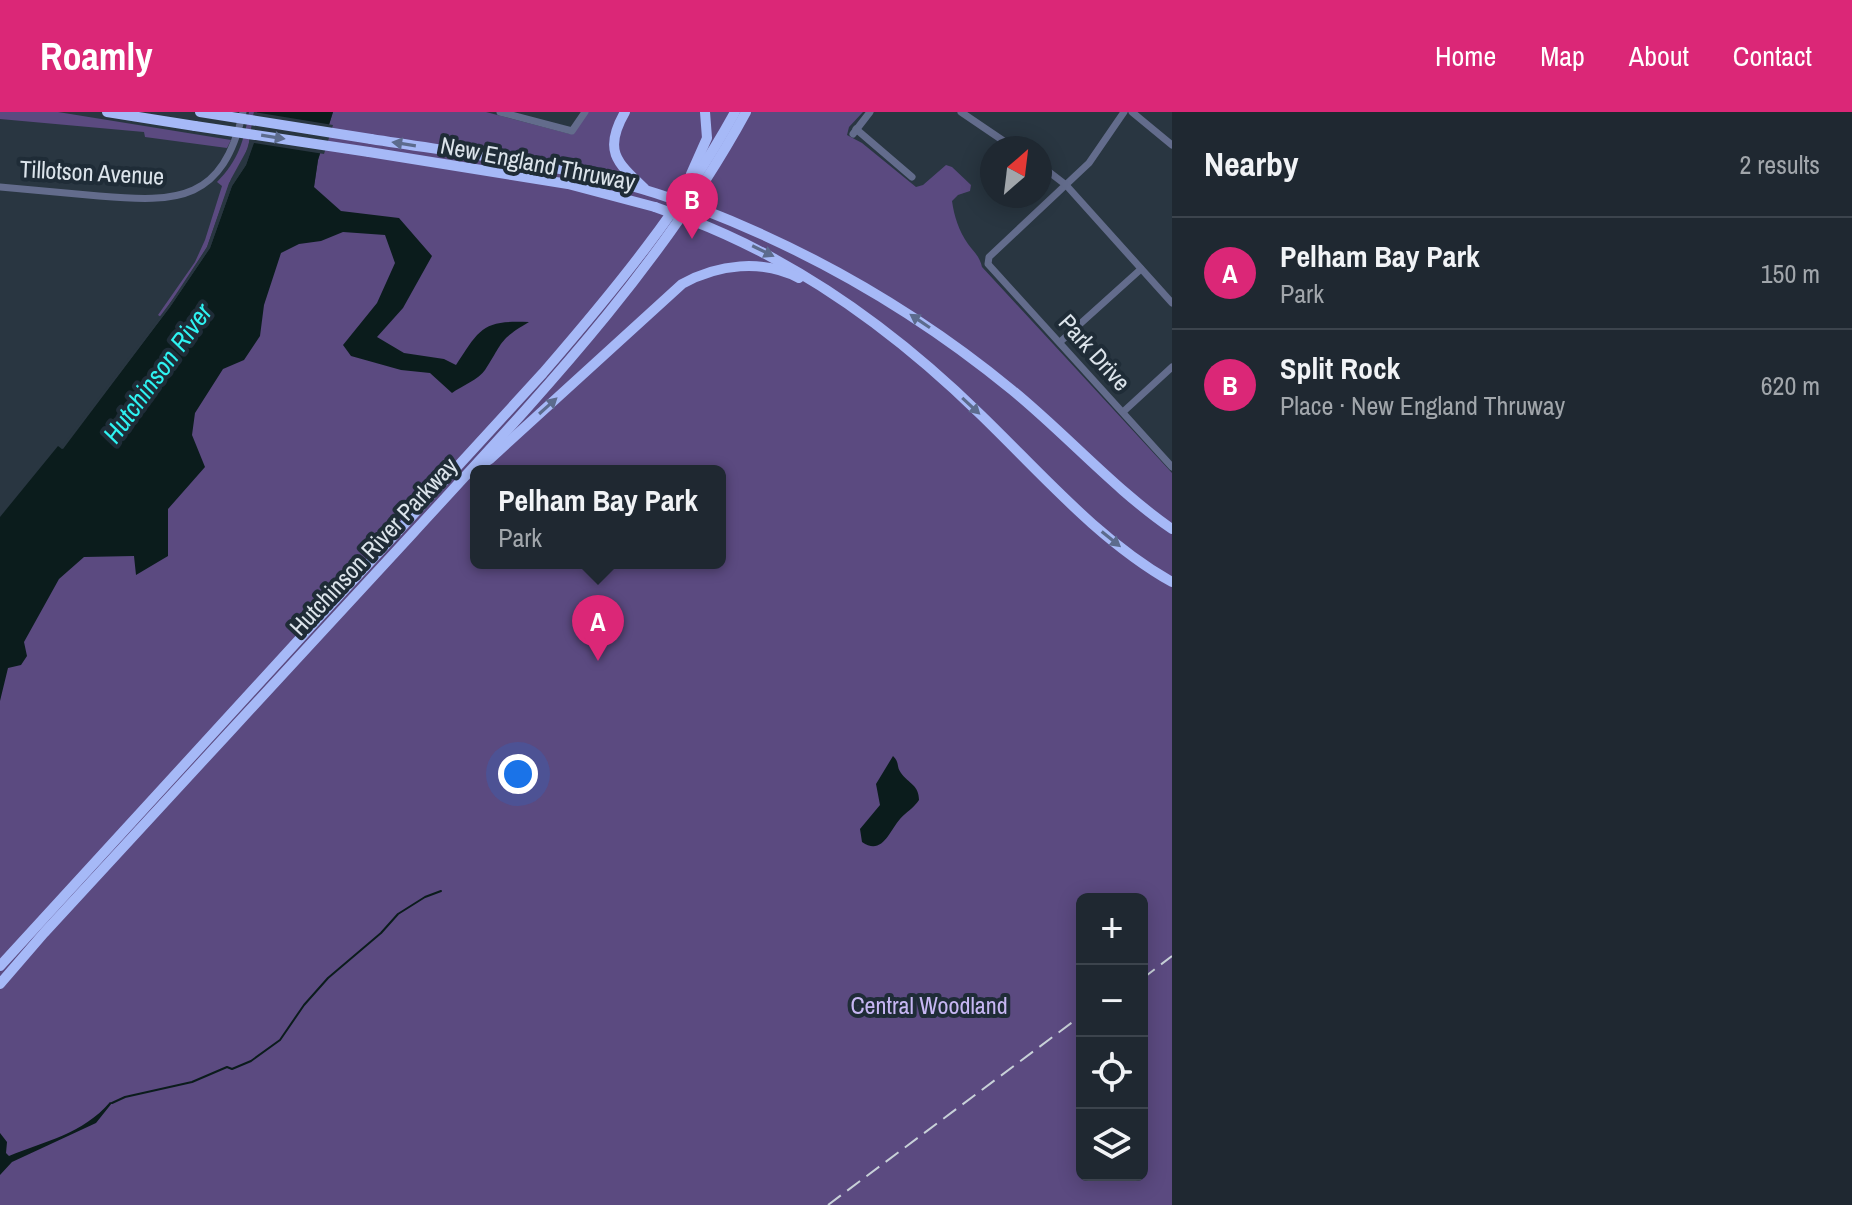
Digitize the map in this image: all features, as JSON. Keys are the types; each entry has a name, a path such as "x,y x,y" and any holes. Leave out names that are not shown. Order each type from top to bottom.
{"highway":[{"name":"New England Thruway","path":"107,112 579,186 691,220 775,257 878,325 937,375 1100,531 1172,582"},
{"name":"New England Thruway","path":"200,112 545,166 645,189 796,249 911,315 1011,389 1133,500 1172,529"},
{"path":"625,112 616,132 615,153 625,172 645,189"},
{"path":"673,211 706,143 708,130 705,112"},
{"name":"Hutchinson River Parkway","path":"0,966 524,395 592,315 673,211 713,152 735,112"},
{"name":"Hutchinson River Parkway","path":"475,465 561,369 651,258 709,176 746,112"},
{"path":"481,465 663,300 689,281 720,269 756,266 780,270 824,287"},
{"name":"Hutchinson River Parkway","path":"0,984 470,471"}],"street":[{"name":"Tillotson Avenue","path":"0,187 123,198 171,198 200,187 225,164 235,146 243,112"},
{"path":"500,112 521,115 572,131 585,112"},
{"path":"870,112 854,132 912,177"},
{"path":"961,112 996,136"},
{"path":"1066,185 1089,163 1124,112"},
{"path":"1132,112 1172,145"},
{"path":"1052,174 1066,185 1172,303"},
{"name":"Park Drive","path":"1066,185 989,257 988,264 1172,467"},
{"path":"1060,342 1141,269"},
{"path":"1123,412 1172,367"}],"green space":[{"path":"0,112 58,112 231,140 227,148 145,137 144,132 0,119"},
{"path":"249,112 254,112 248,148 231,179 207,247 161,317 158,315 195,262 205,240 222,186 217,182 239,150"},
{"name":"Central Woodland","path":"333,112 486,112 570,134 588,112 863,112 849,127 847,135 862,143 916,187 923,185 946,165 971,185 970,191 952,201 960,229 982,267 1172,473 1172,1205 0,1205 0,642 314,187 318,160"}],"water":[{"name":"Hutchinson River","path":"257,112 333,112 318,160 314,187 341,211 399,218 432,256 403,308 377,337 404,353 444,359 456,365 484,329 502,323 529,322 506,338 482,373 452,393 430,373 401,370 351,356 343,345 377,303 395,263 385,235 343,232 321,241 299,244 281,253 264,305 260,336 244,360 223,369 195,413 192,435 205,467 168,509 168,556 136,575 134,556 84,557 59,579 24,642 27,656 21,665 8,668 0,701 0,517 58,446 62,449 170,307 210,248 232,186 246,165 253,144"},
{"path":"893,756 901,773 915,788 919,800 884,841 869,846 862,842 860,829 880,805 876,784"},
{"path":"110,1102 96,1123 12,1162 0,1175 0,1133 7,1142 6,1153 9,1156 76,1129"}],"pier":[{"path":"254,112 333,125 324,154 254,143 246,165 232,186 210,248 170,307 61,448 182,287 207,247 229,183 242,164"}],"waterway":[{"path":"112,1103 125,1097 192,1082 251,1061 280,1040 304,1005 328,978 381,933 398,914 441,891"}],"railway":[{"path":"1148,974 1172,956"},
{"path":"828,1205 1076,1019"}],"place":[{"name":"Split Rock","path":"692,239"},
{"name":"Pelham Bay Park","path":"598,661"}]}
